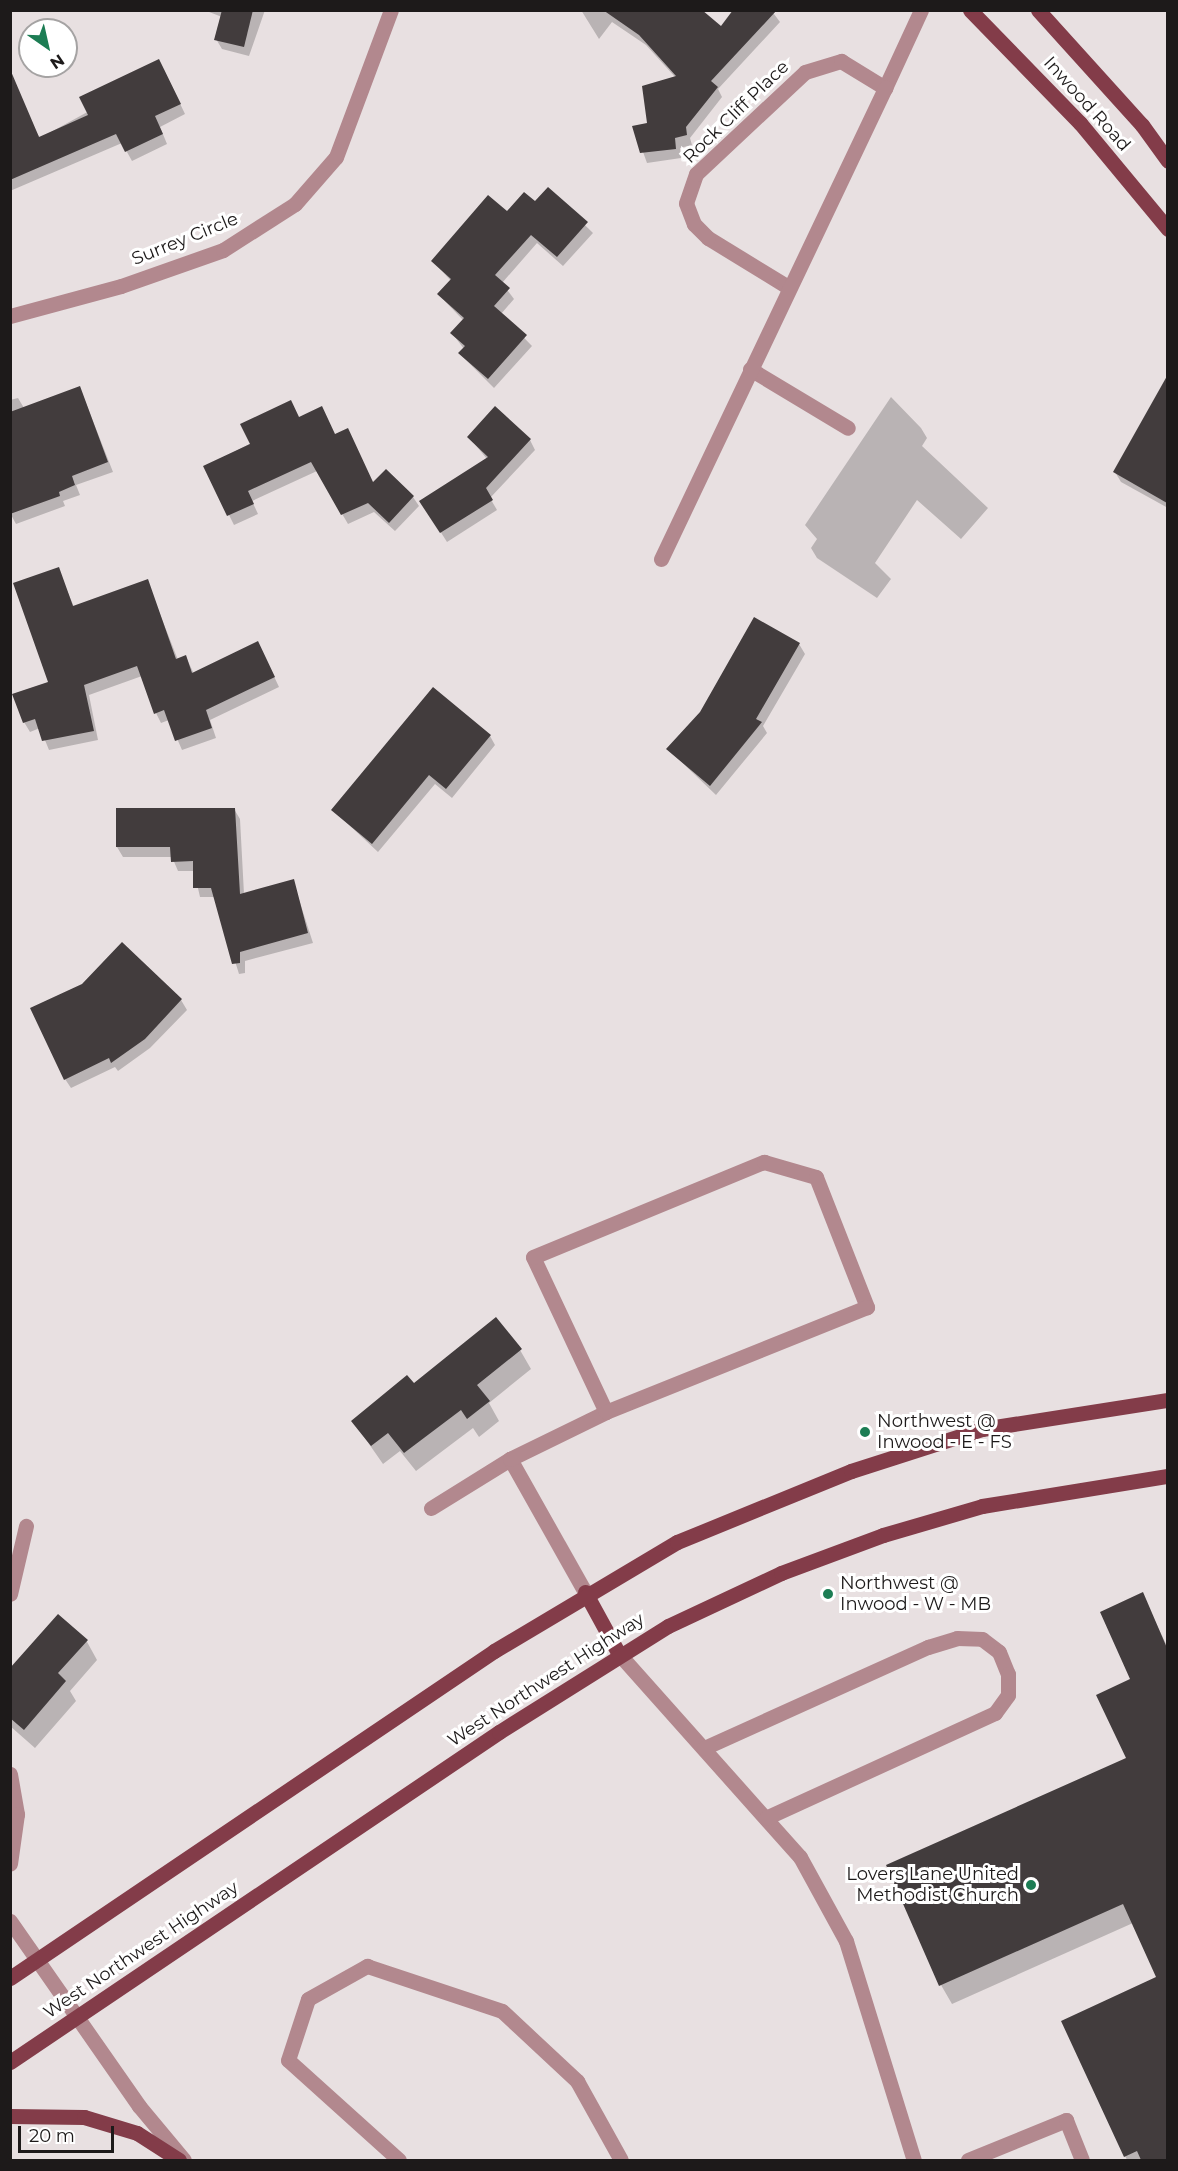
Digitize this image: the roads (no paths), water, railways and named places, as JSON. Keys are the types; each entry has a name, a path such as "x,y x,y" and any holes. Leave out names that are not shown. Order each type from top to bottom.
{"main road":[{"name":"Inwood Road","path":"970,10 1080,123 1167,229"},
{"name":"Inwood Road","path":"1038,10 1142,125 1167,161"},
{"path":"10,1978 585,1592 677,1542 850,1471 982,1429 1167,1400"},
{"name":"West Northwest Highway","path":"10,2062 619,1654 725,1597 883,1535 981,1506 1167,1476"},
{"path":"585,1592 619,1654"},
{"path":"10,2116 84,2117 137,2133 179,2160"}],"street":[{"name":"Surrey Circle","path":"10,316 223,250 295,204 336,157 391,10"},
{"path":"661,559 921,10"},
{"name":"Rock Cliff Place","path":"788,287 708,238 694,224 686,203 696,174 805,72 841,61 885,88"},
{"path":"750,369 848,428"},
{"path":"431,1508 510,1459 606,1412 867,1307 816,1177 764,1162 533,1257 606,1412"},
{"path":"510,1459 585,1592"},
{"path":"10,1594 26,1526"},
{"path":"704,1748 938,1644 982,1639 999,1652 1008,1674 1008,1695 995,1713 766,1818"},
{"path":"619,1654 800,1857 846,1941 914,2160"},
{"path":"10,1774 17,1814 10,1864"},
{"path":"10,1922 76,2018 184,2160"},
{"path":"399,2160 288,2060 308,1999 367,1966 502,2011 577,2081 621,2160"},
{"path":"968,2160 1066,2120 1082,2160"}],"place":[{"name":"Northwest @ Inwood - E - FS","path":"865,1432"},
{"name":"Northwest @ Inwood - W - MB","path":"828,1594"},
{"name":"Lovers Lane United Methodist Church","path":"1031,1885"}]}
